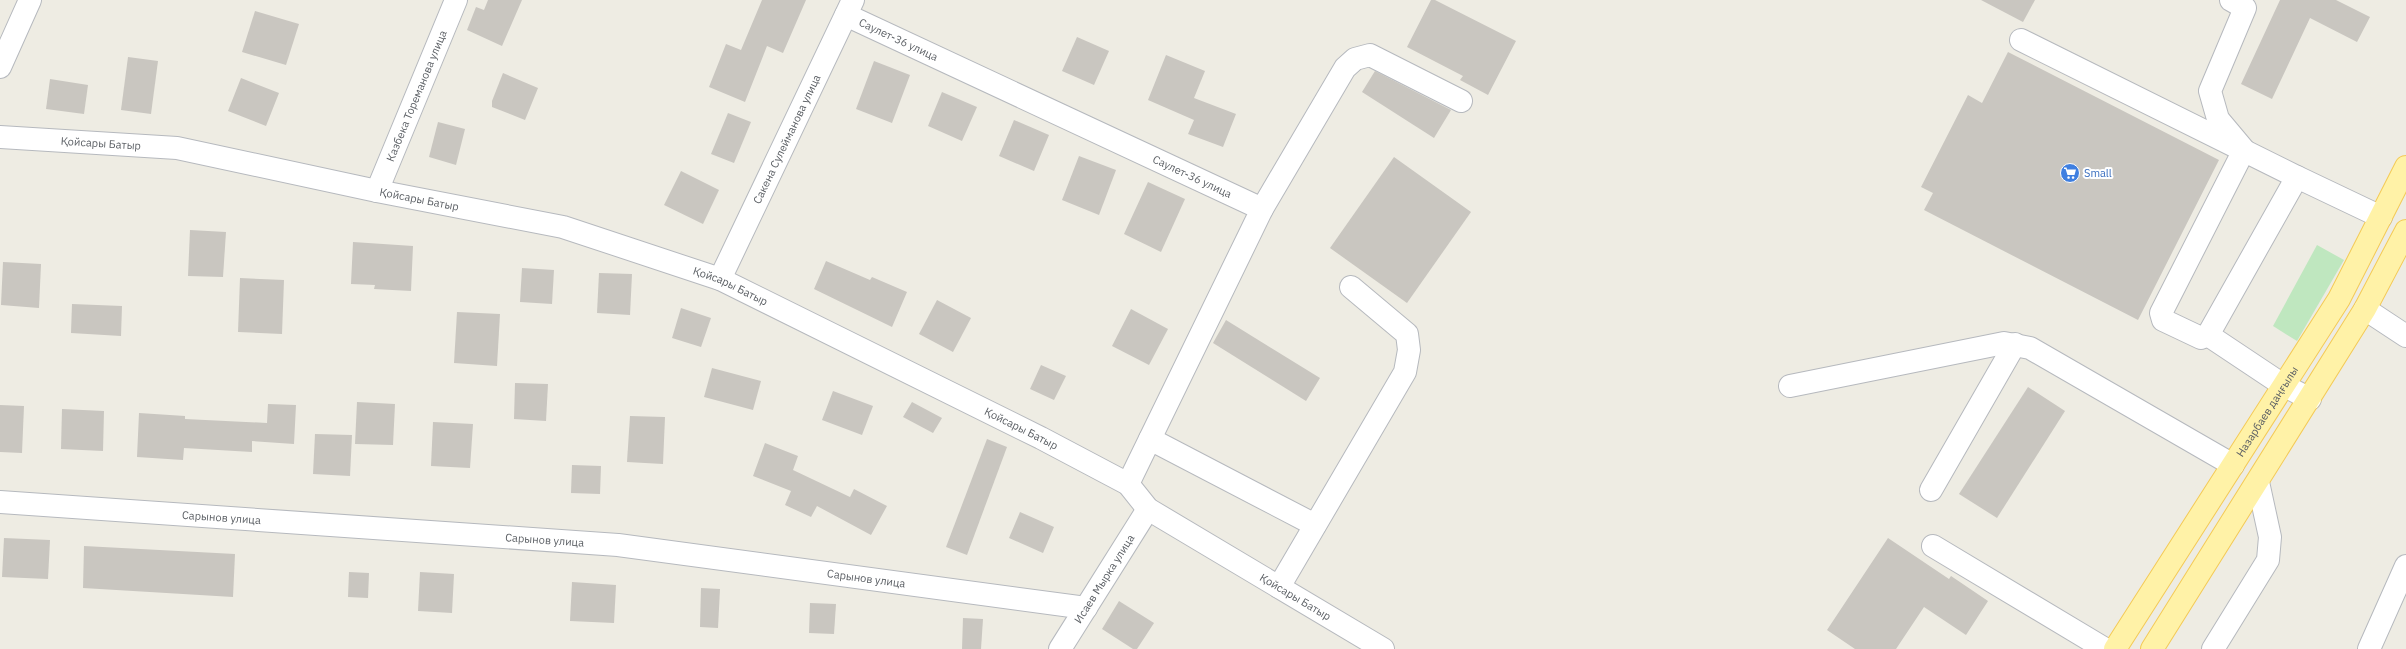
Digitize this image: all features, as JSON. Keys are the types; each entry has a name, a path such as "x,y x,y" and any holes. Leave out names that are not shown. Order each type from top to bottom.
{"main road":[{"name":"Назарбаев даңғылы","path":"2115,649 2339,299 2406,167"},
{"path":"2152,649 2365,309 2406,231"},
{"path":"2233,465 2258,482"}],"street":[{"path":"0,67 30,0"},
{"name":"Казбека Тореманова улица","path":"377,191 456,0"},
{"path":"2231,0 2245,8 2210,91 2218,119 2244,150"},
{"name":"Саулет-36 улица","path":"850,8 1262,209"},
{"name":"Сакена Сулейманова улица","path":"720,279 850,8"},
{"path":"2021,40 2381,217"},
{"path":"1128,484 1262,209 1345,68 1355,59 1370,54 1461,101"},
{"name":"Қойсары Батыр","path":"0,137 178,148 377,191 563,227 720,279 1041,438 1128,484 1148,509 1383,649"},
{"path":"2244,150 2161,313 2163,320 2201,338 2208,335 2297,177"},
{"path":"1279,587 1405,372 1409,350 1407,334 1352,287"},
{"path":"2365,309 2406,336"},
{"path":"2208,335 2283,385 2310,399"},
{"path":"1790,386 2004,343 2016,344 2030,348 2233,465"},
{"path":"1931,490 2016,344"},
{"path":"1150,439 1316,526"},
{"path":"2213,649 2268,560 2270,537 2258,482"},
{"name":"Сарынов улица","path":"0,502 618,545 1086,608"},
{"name":"Исаев Мырка улица","path":"1060,649 1148,509"},
{"path":"1933,546 2105,649"},
{"path":"2369,649 2406,566"}],"green space":[{"path":"2317,245 2344,260 2297,341 2273,326"}],"building":[{"path":"488,0 522,0 502,46 467,30 476,7 484,10"},
{"path":"762,0 806,0 783,53 767,46 745,102 709,87 726,44 741,50"},
{"path":"1431,0 1435,0 1516,41 1488,95 1460,80 1463,76 1407,47"},
{"path":"1981,0 2035,0 2023,22"},
{"path":"2280,0 2336,0 2370,17 2357,42 2310,18 2272,99 2241,84"},
{"path":"255,11 299,24 286,65 242,52"},
{"path":"1077,37 1109,51 1094,85 1062,71"},
{"name":"Small","path":"2008,52 2219,160 2138,320 1924,210 1933,193 1921,187 1968,95 1982,103"},
{"path":"1166,55 1205,71 1194,98 1236,114 1223,147 1188,134 1194,120 1148,100"},
{"path":"128,57 158,61 151,114 121,110"},
{"path":"874,61 910,75 892,123 856,109"},
{"path":"1375,71 1451,110 1434,138 1362,92"},
{"path":"503,73 538,88 525,120 492,107 492,101"},
{"path":"241,78 279,93 266,126 228,111"},
{"path":"50,79 88,85 84,114 46,109"},
{"path":"942,92 977,107 962,141 928,126"},
{"path":"728,113 751,122 734,163 711,154"},
{"path":"1014,120 1049,135 1034,171 999,156"},
{"path":"438,122 465,129 456,165 429,157"},
{"path":"1079,156 1116,170 1099,215 1062,200"},
{"path":"1394,157 1471,212 1407,303 1330,248"},
{"path":"681,171 719,190 703,224 664,205"},
{"path":"1148,182 1185,199 1161,252 1124,234"},
{"path":"190,230 226,232 223,277 188,276"},
{"path":"353,242 413,246 411,291 374,289 375,285 351,284"},
{"path":"826,261 870,280 872,277 907,292 892,327 814,289"},
{"path":"3,262 41,264 39,308 1,305"},
{"path":"522,268 554,270 552,304 520,302"},
{"path":"599,273 632,274 630,315 597,313"},
{"path":"240,278 284,280 282,334 238,332"},
{"path":"937,300 971,318 953,352 919,334"},
{"path":"72,304 122,306 121,336 71,333"},
{"path":"681,308 711,318 701,347 672,338"},
{"path":"1131,309 1168,329 1149,365 1112,346"},
{"path":"457,312 500,314 497,366 454,363"},
{"path":"1226,320 1320,378 1306,401 1213,343"},
{"path":"1041,365 1066,376 1054,400 1030,389"},
{"path":"712,368 761,381 753,410 704,397"},
{"path":"515,383 548,384 546,421 514,419"},
{"path":"2028,387 2065,411 1997,518 1959,494"},
{"path":"833,391 873,406 862,435 822,420"},
{"path":"357,402 395,404 393,445 355,444"},
{"path":"912,402 942,418 933,433 903,417"},
{"path":"268,404 296,405 294,444 252,441 252,452 184,448 183,460 137,457 139,413 185,416 185,419 267,423"},
{"path":"0,405 24,406 22,453 0,452"},
{"path":"62,409 104,411 103,451 61,449"},
{"path":"630,416 665,417 663,464 627,462"},
{"path":"433,422 473,424 470,468 431,466"},
{"path":"315,434 352,435 350,476 313,474"},
{"path":"987,439 1007,447 967,555 946,547"},
{"path":"765,443 798,456 793,470 850,497 854,489 887,506 871,535 817,506 811,517 785,505 791,491 753,476"},
{"path":"572,465 601,466 600,494 571,493"},
{"path":"1020,512 1054,527 1043,553 1009,538"},
{"path":"4,538 50,540 48,579 2,577"},
{"path":"1888,538 1949,579 1951,576 1988,601 1966,635 1924,607 1896,649 1855,649 1827,630"},
{"path":"84,546 235,554 233,597 83,588"},
{"path":"349,572 369,573 368,598 348,597"},
{"path":"420,572 454,574 452,613 418,611"},
{"path":"572,582 616,585 614,623 570,621"},
{"path":"701,588 720,589 718,628 700,627"},
{"path":"1119,601 1154,623 1137,649 1133,649 1102,629"},
{"path":"810,603 836,604 834,634 809,633"},
{"path":"963,618 983,619 981,649 962,649"}],"place":[{"name":"Small","path":"2070,173"}]}
